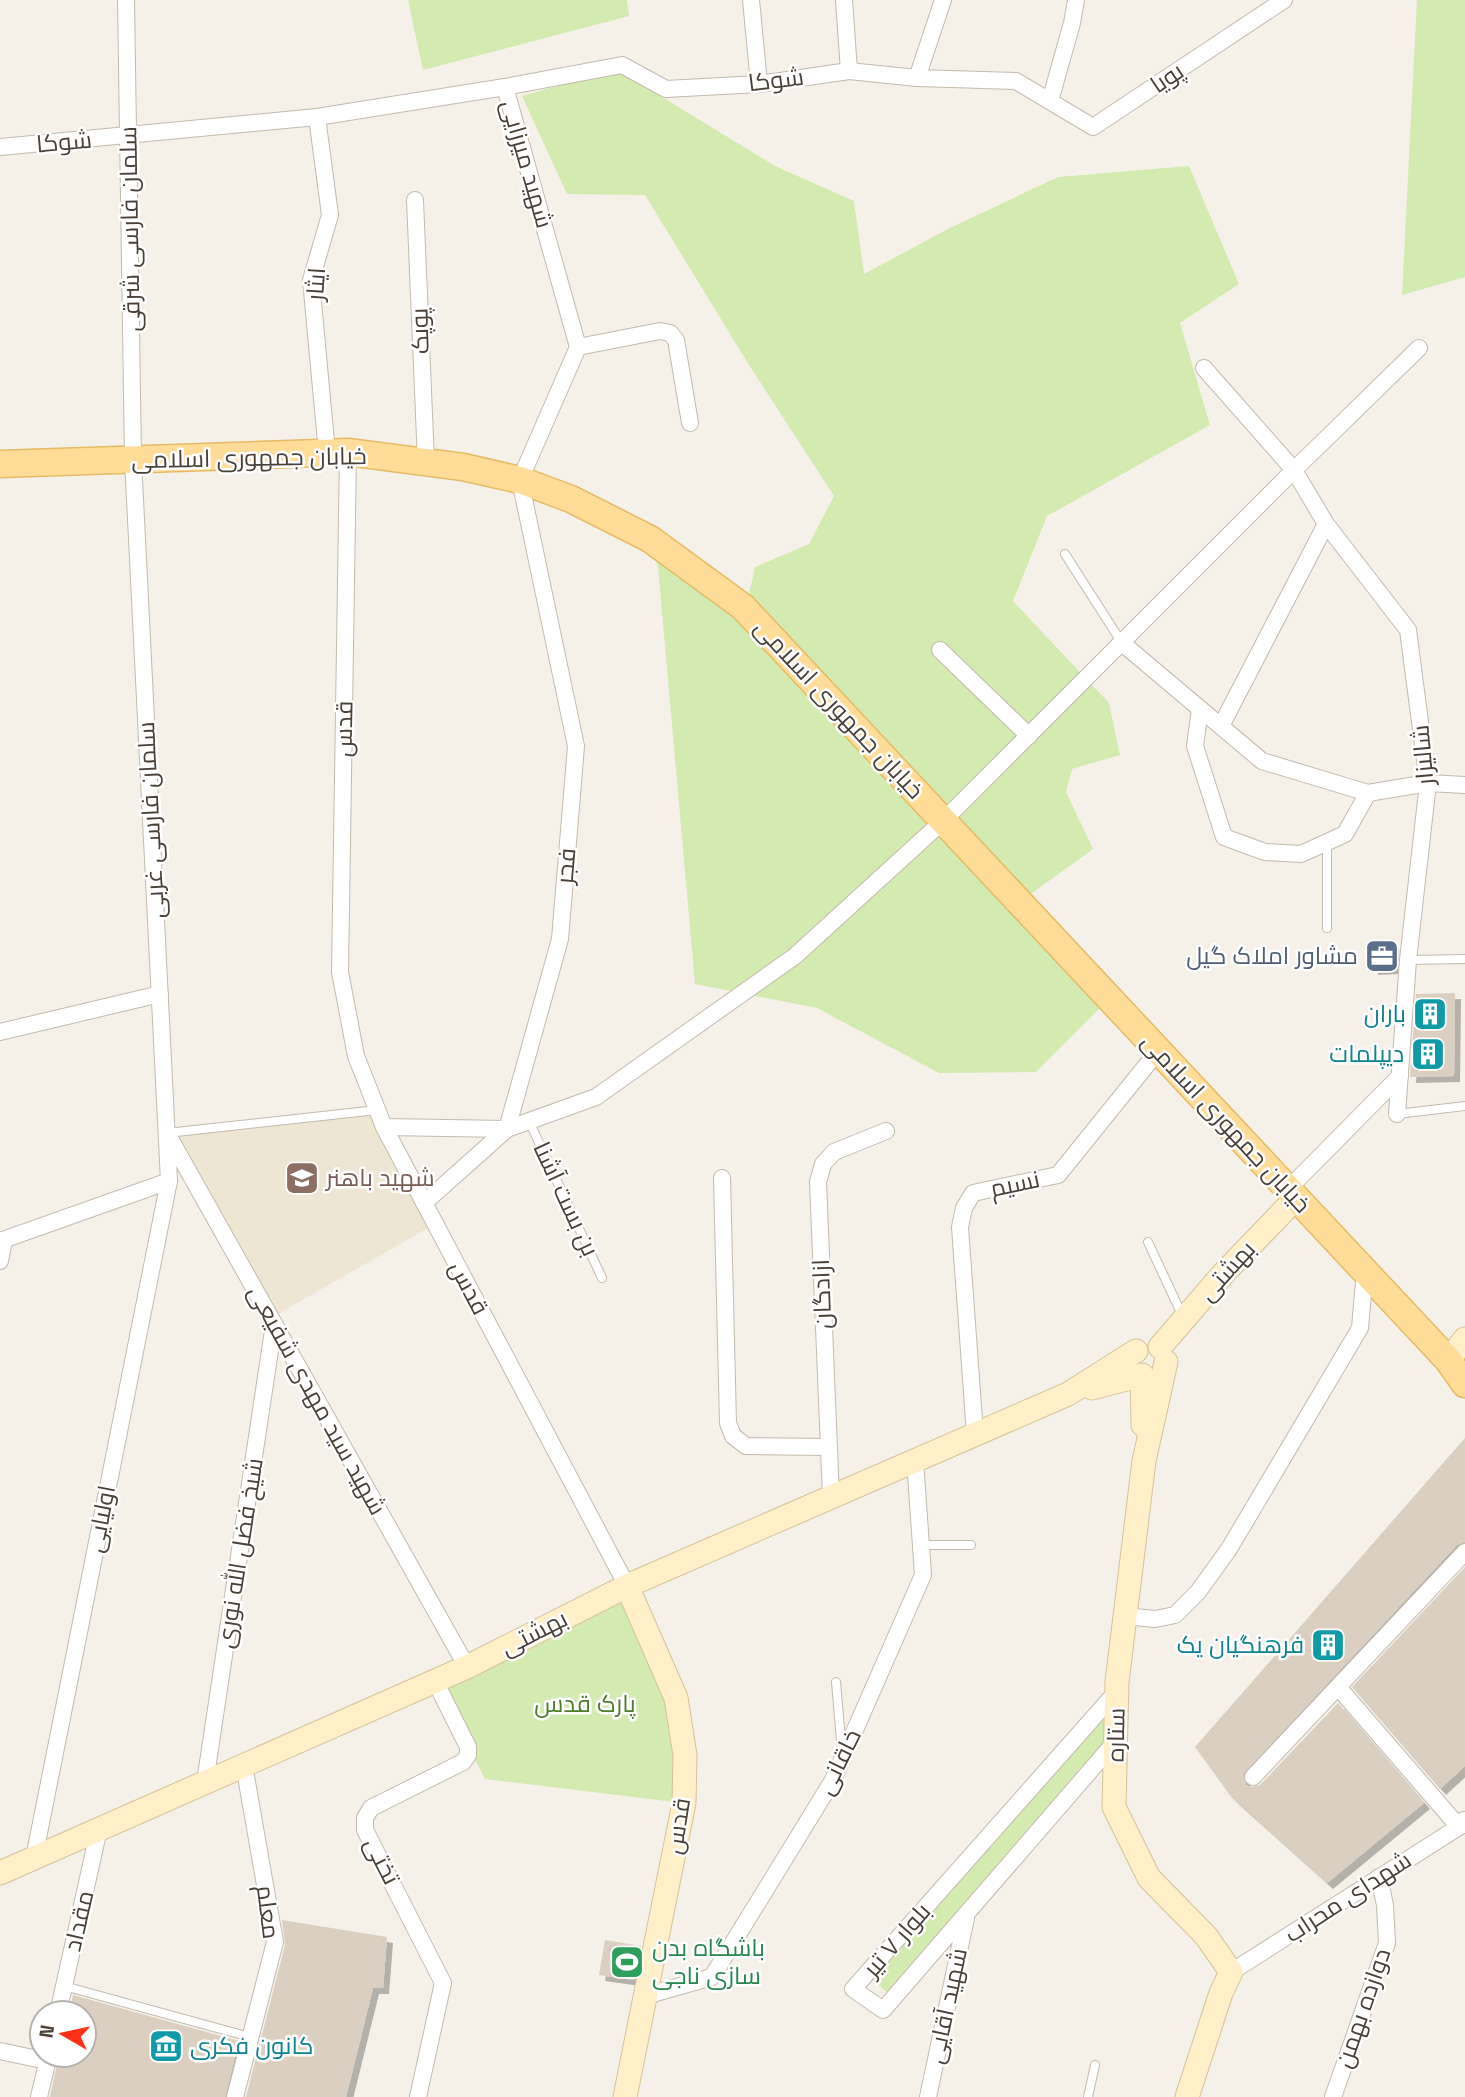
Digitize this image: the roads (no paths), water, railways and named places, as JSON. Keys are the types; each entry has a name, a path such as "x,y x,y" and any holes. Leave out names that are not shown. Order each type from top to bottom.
{"main road":[{"name":"خیابان جمهوری اسلامی","path":"0,464 338,452 426,462 520,480 571,499 650,539 743,607 1365,1270 1448,1360 1465,1384"}],"street":[{"name":"سلمان فارسی شرقی","path":"126,0 133,459"},
{"path":"751,0 759,84"},
{"path":"844,0 849,71"},
{"path":"917,78 943,0"},
{"path":"1050,101 1076,0"},
{"name":"پویا","path":"1050,101 1093,127 1283,0"},
{"name":"شوکا","path":"505,87 622,65 666,89 759,84 849,71 917,78 1016,81 1050,101"},
{"name":"شهید میرزایی","path":"128,136 317,117 505,87 578,347"},
{"name":"ایثار","path":"317,117 330,215 311,280 338,452"},
{"name":"شوکا","path":"0,147 128,136"},
{"name":"پوپک","path":"415,200 426,462"},
{"path":"520,480 578,347 660,331 670,333 676,340 690,423"},
{"path":"384,1127 507,1129 596,1097 795,956 943,821 1419,348"},
{"name":"شالیزار","path":"1204,368 1294,470 1326,524 1408,630 1428,783 1408,960 1397,1114"},
{"name":"قدس","path":"338,452 340,972 356,1056 384,1127 627,1586 676,1698 685,1755 684,1803 625,2097"},
{"name":"سلمان فارسی غربی","path":"133,459 169,1181"},
{"name":"فجر","path":"507,1129 560,939 576,746 520,480"},
{"path":"1220,726 1326,524"},
{"path":"1122,643 1262,761 1368,793 1428,783 1465,785"},
{"path":"940,650 1029,736"},
{"path":"1200,709 1195,746 1224,837 1265,852 1301,854 1345,834 1368,793"},
{"path":"0,1032 160,994"},
{"name":"نسیم","path":"975,1434 960,1227 964,1208 973,1193 1058,1175 1158,1051"},
{"path":"1293,1193 1400,1076"},
{"path":"424,1203 507,1129"},
{"name":"ازادگان","path":"831,1497 818,1182 822,1164 834,1152 886,1131"},
{"name":"شهید سید مهدی شفیعی","path":"167,1133 467,1667"},
{"path":"722,1178 728,1423 733,1436 746,1446 828,1447"},
{"path":"0,1261 2,1240 169,1181"},
{"name":"اولیایی","path":"34,1858 169,1181"},
{"name":"بهشتی","path":"1163,1355 1184,1320 1293,1193"},
{"path":"1125,1616 1155,1619 1175,1615 1198,1592 1229,1549 1360,1328 1365,1270"},
{"name":"شیخ فضل الله نوری","path":"205,1782 274,1324"},
{"path":"1448,1360 1465,1339"},
{"path":"1068,1394 1144,1344 1150,1343 1163,1355"},
{"path":"1136,1351 1135,1367 1147,1377 1162,1372 1163,1355"},
{"path":"1144,1461 1163,1355"},
{"path":"1068,1394 1142,1375"},
{"path":"1142,1375 1144,1461"},
{"name":"بهشتی","path":"0,1873 467,1667 627,1586 1068,1394"},
{"name":"خاقانی","path":"645,1996 712,1977 833,1780 923,1575 915,1460"},
{"name":"ستاره","path":"1144,1461 1117,1691 1114,1807 1149,1878 1206,1936 1231,1972"},
{"path":"1253,1777 1465,1552"},
{"name":"تختی","path":"418,2097 443,1983 365,1829 371,1808 463,1762 468,1755 468,1747 435,1681"},
{"path":"1338,1687 1463,1823"},
{"name":"بلوار ۷ تیر","path":"1116,1741 883,2010 853,1989 1117,1691"},
{"name":"معلم","path":"234,2097 275,1942 244,1765"},
{"name":"شهدای محراب","path":"1231,1972 1463,1823"},
{"name":"مقداد","path":"61,1999 99,1829"},
{"name":"دوازده بهمن","path":"1333,2097 1387,1943 1385,1905 1379,1878"},
{"name":"شهید آقایی","path":"928,2097 967,1915"},
{"path":"1187,2097 1221,1993 1231,1972"},
{"path":"0,2052 28,2056"},
{"path":"39,2097 45,2069"}],"lane":[{"path":"1065,554 1122,643"},
{"path":"1327,842 1327,928"},
{"path":"1408,960 1465,959"},
{"path":"1397,1114 1465,1106"},
{"path":"167,1133 377,1110"},
{"name":"بن بست آشنا","path":"530,1121 602,1278"},
{"path":"1148,1242 1184,1320"},
{"path":"921,1545 971,1545"},
{"path":"836,1682 842,1759"},
{"path":"64,1986 250,2037"},
{"path":"1088,2097 1095,2065"}],"place":[{"name":"مشاور املاک گیل","path":"1382,956"},
{"name":"باران","path":"1430,1014"},
{"name":"دیپلمات","path":"1428,1054"},
{"name":"شهید باهنر","path":"302,1178"},
{"name":"فرهنگیان یک","path":"1328,1645"},
{"name":"باشگاه بدن سازی ناجی","path":"627,1962"},
{"name":"کانون فکری","path":"166,2046"}],"park label":[{"name":"پارک قدس","path":"585,1704"}]}
